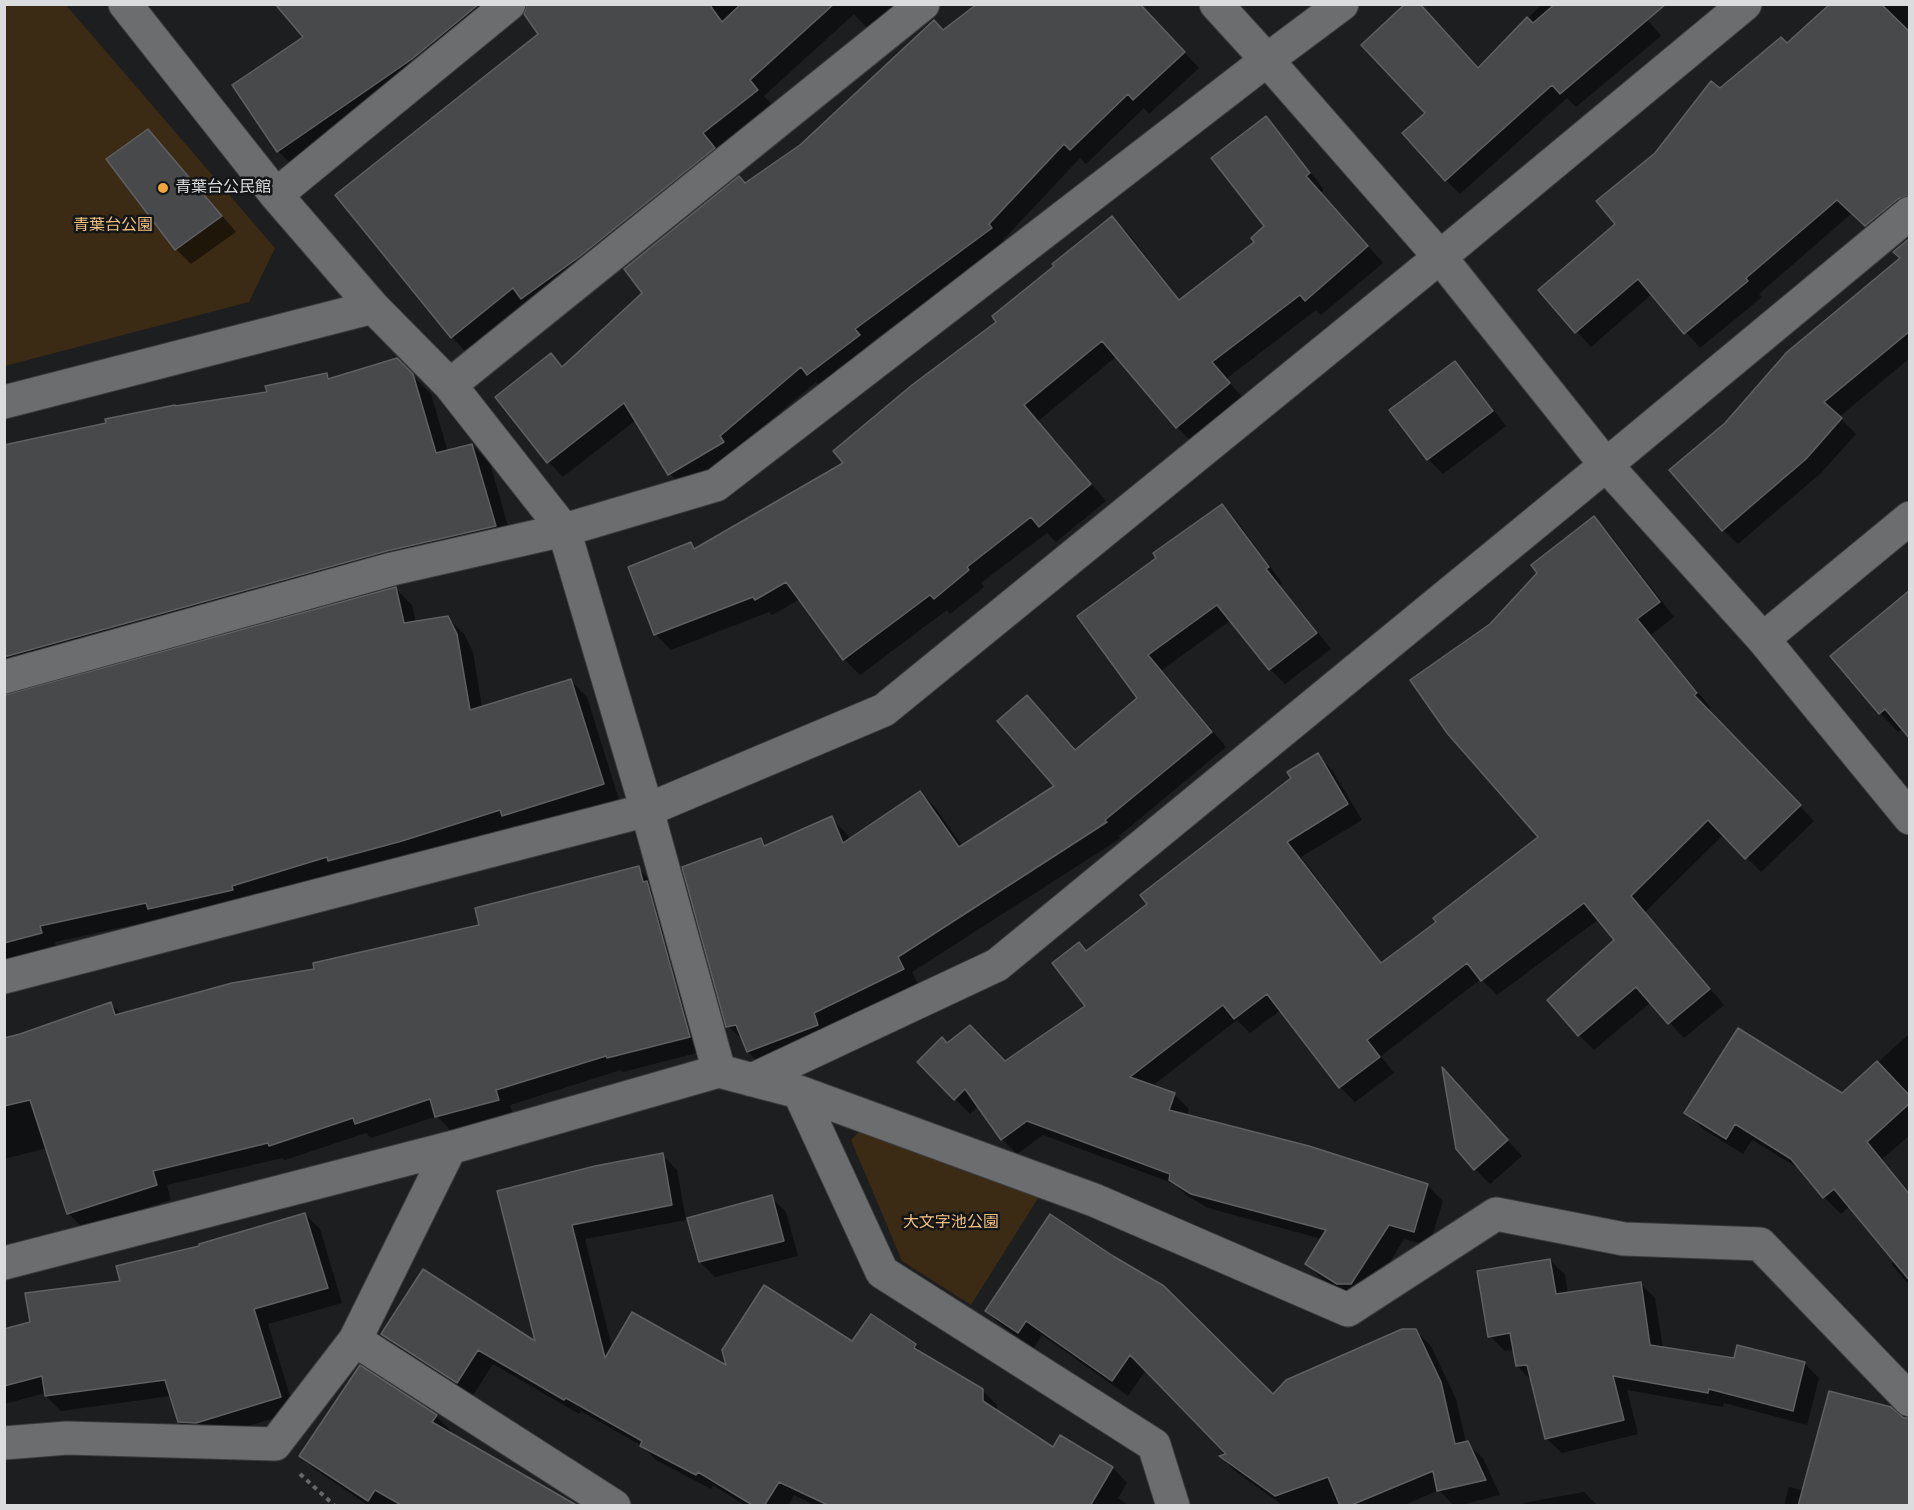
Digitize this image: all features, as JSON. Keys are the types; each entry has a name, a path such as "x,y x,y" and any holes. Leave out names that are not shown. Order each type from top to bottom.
{"street":[{"path":"125,4 276,195 373,307 450,385 564,530 647,810 719,1071"},
{"path":"276,195 509,4"},
{"path":"450,385 923,4"},
{"path":"1216,4 1440,258 1606,465 1763,639 1910,818"},
{"path":"4,677 392,569 564,530 716,485 1342,4"},
{"path":"4,977 647,810 884,710 1440,258 1745,4"},
{"path":"752,1080 997,965 1910,213"},
{"path":"4,402 373,307"},
{"path":"1763,639 1910,518"},
{"path":"4,1263 450,1148 719,1071 799,1092 1094,1200 1348,1310 1496,1214 1624,1239 1760,1244 1910,1400"},
{"path":"799,1092 882,1272 1154,1445 1173,1506"},
{"path":"4,1443 68,1438 275,1444 355,1340 450,1148"},
{"path":"355,1340 614,1506"}],"path":[{"path":"275,1444 285,1460 335,1506"}],"green space":[{"name":"青葉台公園","path":"5,5 66,5 275,248 249,302 5,366"},
{"name":"大文字池公園","path":"861,1130 1042,1192 971,1305 902,1261 851,1140"}],"building":[{"path":"275,4 479,4 412,59 277,152 232,85 303,37"},
{"path":"527,4 709,4 722,22 741,4 834,4 750,80 758,90 703,133 715,148 579,257 521,299 513,288 451,338 335,195 538,34 524,14"},
{"path":"977,4 1140,4 1185,52 1133,100 1128,94 1070,150 1064,144 989,224 992,228 855,329 860,335 807,375 801,367 720,436 724,442 668,475 624,403 547,463 495,397 551,353 562,367 642,293 624,269 739,176 745,183 800,145 934,20 943,30"},
{"path":"1405,4 1420,4 1478,68 1527,17 1533,23 1555,4 1666,4 1560,94 1552,85 1445,181 1402,133 1425,113 1361,45"},
{"path":"1830,4 1881,4 1910,32 1910,195 1898,199 1865,226 1837,200 1746,278 1748,281 1684,334 1638,279 1575,333 1538,290 1615,224 1596,201 1655,153 1711,81 1720,88 1781,37 1787,43"},
{"path":"1266,116 1310,173 1306,176 1368,246 1305,301 1300,295 1212,362 1230,383 1176,428 1102,341 1024,405 1091,484 1039,527 1031,517 967,567 969,570 934,599 930,595 843,660 786,582 755,600 753,597 654,635 628,567 691,542 694,549 843,463 833,451 912,385 996,322 992,316 1112,216 1179,300 1254,242 1251,238 1264,226 1211,158"},
{"name":"青葉台公民館","path":"148,129 222,216 175,250 106,159"},
{"path":"1910,238 1910,331 1824,402 1842,418 1806,459 1722,531 1669,470 1725,423 1787,352 1900,258 1893,252"},
{"path":"397,358 413,374 436,453 472,444 496,526 387,551 4,657 4,445 106,423 105,419 175,405 267,392 265,386 327,373 328,379"},
{"path":"1455,361 1493,411 1427,460 1389,410"},
{"path":"1222,504 1269,567 1266,569 1317,633 1269,670 1217,605 1148,655 1212,732 1105,820 1107,822 898,957 904,969 814,1013 818,1025 747,1052 736,1025 726,1027 682,867 761,838 764,846 832,816 843,843 920,791 959,847 1054,786 997,721 1027,695 1075,750 1137,698 1077,616 1156,558 1153,553"},
{"path":"1594,516 1660,602 1637,619 1697,693 1694,695 1801,805 1745,859 1708,820 1631,896 1710,989 1668,1024 1636,987 1578,1036 1547,1000 1614,940 1584,903 1481,981 1467,963 1367,1040 1380,1057 1339,1088 1267,994 1234,1019 1223,1005 1130,1077 1175,1093 1169,1110 1309,1146 1428,1184 1414,1232 1389,1225 1351,1284 1337,1284 1305,1264 1326,1230 1191,1194 1169,1180 1170,1174 1027,1121 1001,1140 965,1089 954,1100 917,1062 942,1037 947,1043 970,1025 1005,1061 1085,1006 1052,963 1079,942 1086,951 1147,904 1140,895 1291,778 1287,772 1318,753 1348,804 1287,842 1381,963 1436,922 1433,918 1538,837 1447,733 1410,680 1490,624 1537,573 1531,565"},
{"path":"396,587 404,623 448,616 457,634 470,710 571,679 604,784 502,816 500,810 402,841 328,861 327,857 232,886 233,890 148,909 146,903 40,926 42,933 4,943 4,695"},
{"path":"1910,590 1910,739 1885,709 1879,714 1830,656"},
{"path":"639,866 643,882 647,881 690,1037 607,1058 606,1056 496,1090 499,1100 435,1117 430,1099 355,1124 353,1118 269,1146 268,1143 153,1171 157,1185 67,1214 30,1100 4,1106 4,1038 111,1002 115,1015 232,983 314,969 313,963 479,925 475,908"},
{"path":"1738,1028 1842,1093 1877,1061 1910,1096 1910,1103 1867,1142 1910,1195 1910,1281 1834,1189 1823,1198 1791,1159 1735,1124 1726,1139 1684,1113"},
{"path":"1442,1067 1508,1140 1474,1170 1456,1149"},
{"path":"663,1153 672,1205 572,1225 605,1358 632,1312 726,1365 722,1350 764,1285 852,1341 871,1314 916,1344 914,1348 983,1389 983,1401 1053,1447 1060,1435 1113,1467 1090,1506 830,1506 779,1482 764,1506 754,1506 698,1472 696,1475 640,1446 642,1441 566,1398 564,1400 478,1350 457,1383 381,1334 423,1269 535,1341 497,1191 595,1166"},
{"path":"772,1195 784,1241 699,1262 687,1218"},
{"path":"305,1213 328,1288 254,1309 281,1397 196,1423 178,1422 165,1380 45,1396 42,1376 4,1386 4,1329 30,1322 25,1293 120,1281 116,1266 199,1246 199,1244"},
{"path":"1050,1214 1113,1256 1164,1286 1273,1394 1286,1380 1402,1329 1416,1329 1441,1382 1455,1444 1468,1441 1486,1480 1437,1491 1433,1471 1349,1506 1340,1506 1328,1477 1275,1496 1219,1456 1226,1454 1130,1355 1112,1381 1026,1321 1018,1333 985,1311"},
{"path":"1550,1259 1556,1294 1641,1282 1650,1345 1734,1358 1737,1345 1805,1362 1793,1411 1709,1389 1708,1393 1613,1376 1624,1420 1545,1439 1527,1365 1516,1366 1510,1333 1488,1337 1477,1271"},
{"path":"360,1365 437,1415 432,1422 578,1506 403,1506 375,1490 368,1501 299,1456"},
{"path":"1829,1391 1891,1407 1904,1418 1910,1418 1910,1506 1798,1506"}],"place":[{"name":"青葉台公民館","path":"163,188"}]}
